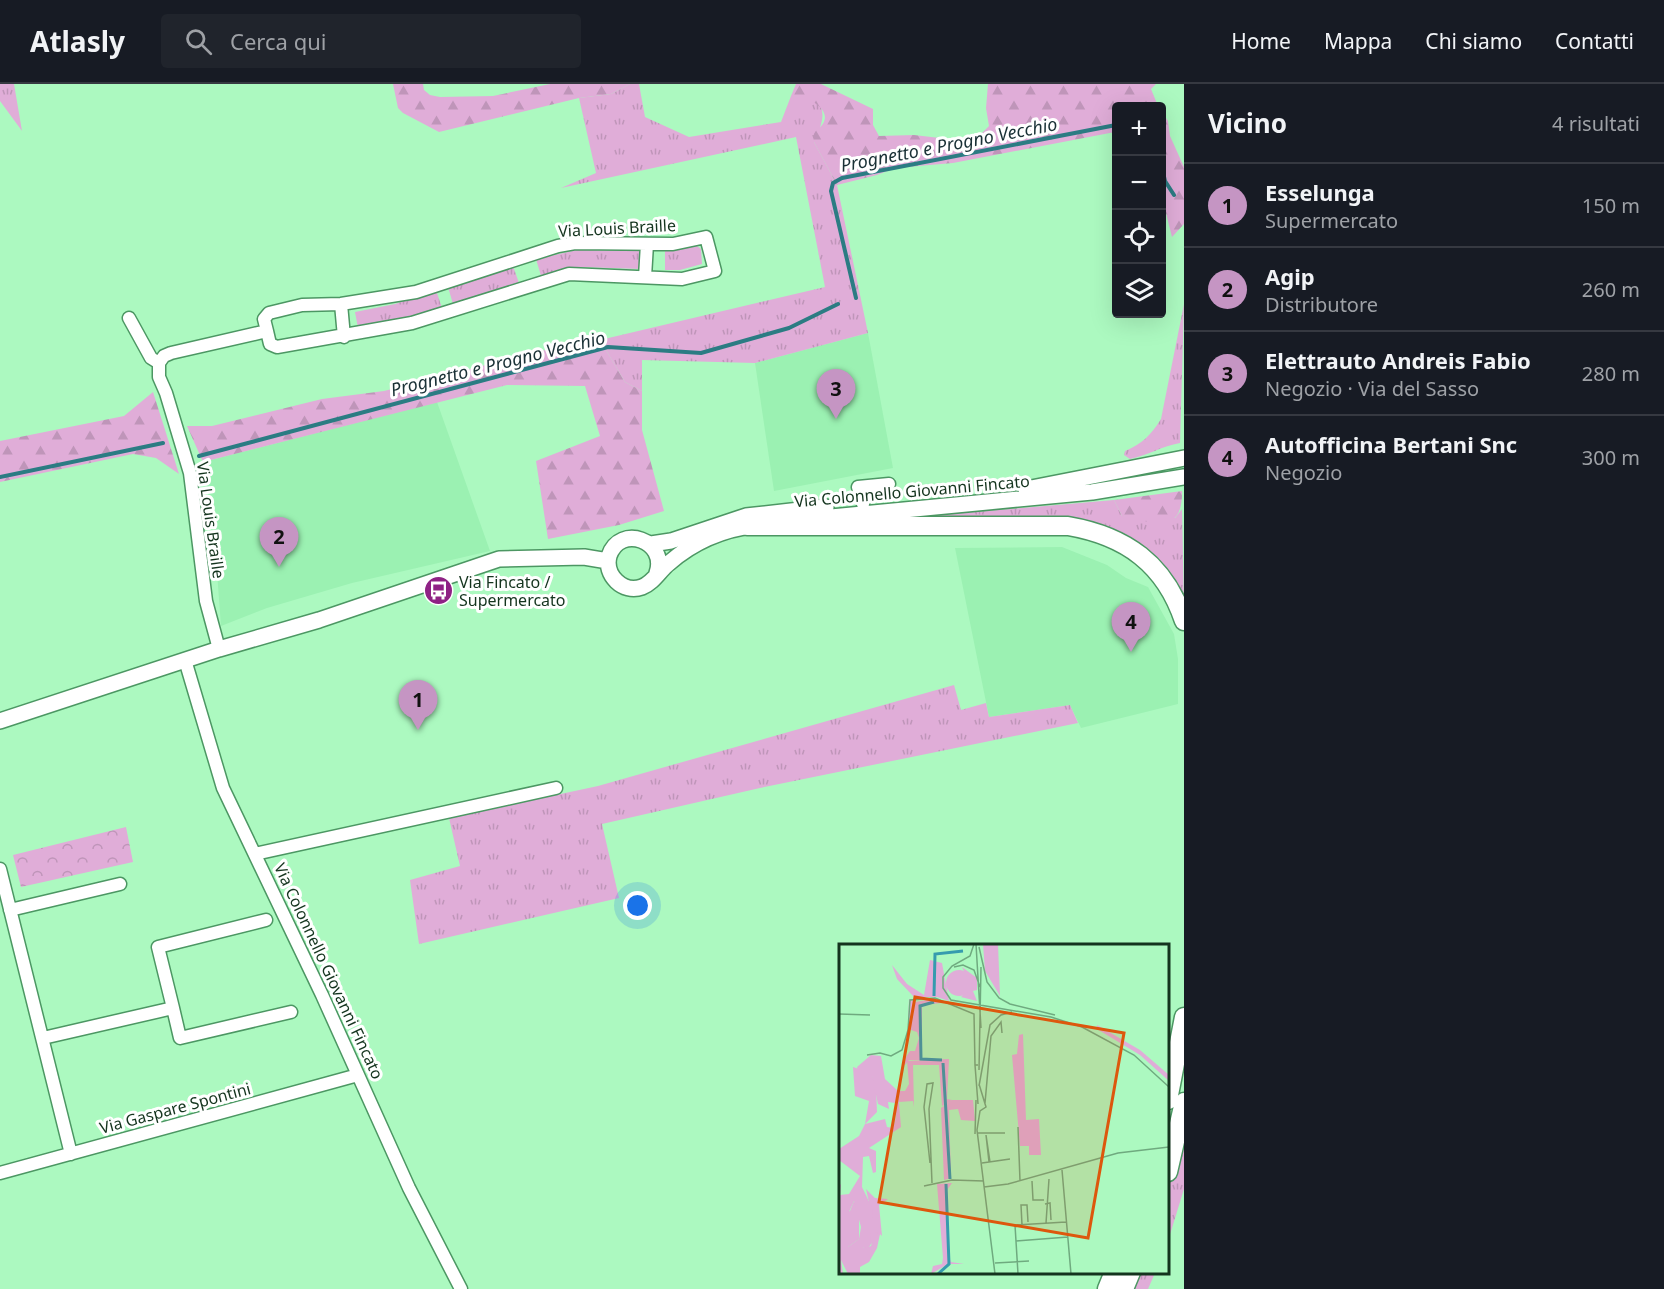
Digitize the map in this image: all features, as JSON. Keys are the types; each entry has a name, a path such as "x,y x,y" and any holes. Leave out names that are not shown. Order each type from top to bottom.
{"highway":[{"path":"747,526 1048,525 1099,531 1125,544 1148,561 1167,583 1184,621"},
{"path":"1169,1090 1184,1017"},
{"path":"1169,1164 1184,1102"},
{"path":"1107,1289 1113,1274"},
{"path":"1124,1289 1130,1274"}],"main road":[{"name":"Via Colonnello Giovanni Fincato","path":"1179,459 1034,488 746,516 671,541 651,544 640,538 623,540 614,547 608,561 611,576 628,588 647,585 678,555 718,532 747,526 1092,492 1180,478"},
{"path":"651,544 658,558 657,573"},
{"path":"0,720 219,649 319,620 499,559 584,556 608,561"}],"street":[{"name":"Via Louis Braille","path":"706,237 715,271 682,279 645,277 569,274 412,323 344,337 274,347 270,344 264,319 269,313 302,305 341,304 416,292 558,246 575,243 673,244 706,237"},
{"path":"645,277 647,244"},
{"path":"341,304 344,337"},
{"name":"Via Louis Braille","path":"129,318 151,358 159,363 159,377 190,473 206,601 219,649"},
{"path":"159,363 164,356 171,353 267,331"},
{"path":"863,504 858,487 889,484"},
{"name":"Via Colonnello Giovanni Fincato","path":"185,660 223,788 409,1188 461,1289"},
{"path":"255,854 556,788"},
{"path":"0,869 71,1154"},
{"path":"10,910 120,884"},
{"path":"266,920 158,947 180,1038 291,1012"},
{"path":"43,1038 173,1008"},
{"name":"Via Gaspare Spontini","path":"0,1173 358,1075"}],"shaded area":[{"path":"868,333 893,468 774,491 755,363"},
{"path":"437,402 490,551 352,583 267,608 221,626 214,532 203,462"},
{"path":"1062,547 1107,565 1126,578 1148,587 1174,634 1178,659 1178,704 1081,728 1070,705 989,717 955,548"}],"green space":[{"path":"0,84 14,84 22,131 0,101"},
{"path":"393,84 423,84 424,90 430,95 440,97 493,96 550,84 630,84 611,94 579,98 439,132 398,108"},
{"path":"630,84 639,84 645,117 689,137 781,122 791,96 812,99 818,103 822,109 822,116 814,142 837,185 868,333 755,363 642,360 642,391 625,382 600,340 825,287 796,137 561,188 596,173 579,98 611,94"},
{"path":"796,84 821,84 873,109 873,125 879,136 914,135 940,138 957,145 976,139 989,126 986,108 988,84 1156,84 1151,89 1156,102 1112,102 1112,133 953,163 895,168 837,185 814,142 814,132 822,126 825,119 824,113 815,103 791,96"},
{"path":"1166,118 1170,136 1184,167 1184,224 1172,237 1166,213"},
{"path":"697,246 701,249 702,264 680,270 665,270 665,251"},
{"path":"577,250 643,251 641,269 580,267 541,276 536,259"},
{"path":"513,266 519,283 453,304 448,287"},
{"path":"436,290 442,308 402,321 358,328 355,312 395,304"},
{"path":"1184,304 1180,443 1130,459 1124,455 1125,451 1146,438 1161,419"},
{"path":"584,340 600,340 625,382 642,391 642,430 664,511 619,525 548,539 536,461 600,436 585,386 507,385 203,462 187,426 212,426 322,399 384,391"},
{"path":"153,392 179,474 156,458 133,454 0,482 0,441 124,416"},
{"path":"1182,491 1181,505 1177,514 1172,520 1164,523 1122,516 1114,500"},
{"path":"1114,500 1122,516 1175,518 1182,509 1184,608 1103,530 896,519"},
{"path":"954,685 961,710 986,703 989,717 1070,705 1078,723 760,788 602,824 619,898 419,944 410,880 460,866 449,818 598,786"},
{"path":"126,827 133,862 21,887 13,855"},
{"path":"1184,1133 1184,1189 1169,1238 1169,1173"},
{"path":"1136,1274 1155,1274 1148,1289 1129,1289"}],"waterway":[{"name":"Prognetto e Progno Vecchio","path":"856,298 831,191 833,183 842,178 1112,126"},
{"name":"Prognetto e Progno Vecchio","path":"1166,183 1174,195"},
{"name":"Prognetto e Progno Vecchio","path":"199,456 608,347 701,353 789,328 838,304"},
{"name":"Prognetto e Progno Vecchio","path":"0,477 163,443"}],"place":[{"name":"Elettrauto Andreis Fabio","path":"836,419"},
{"name":"Agip","path":"279,567"},
{"name":"Via Fincato / Supermercato","path":"438,591"},
{"name":"Autofficina Bertani Snc","path":"1131,652"},
{"name":"Esselunga","path":"418,730"}]}
